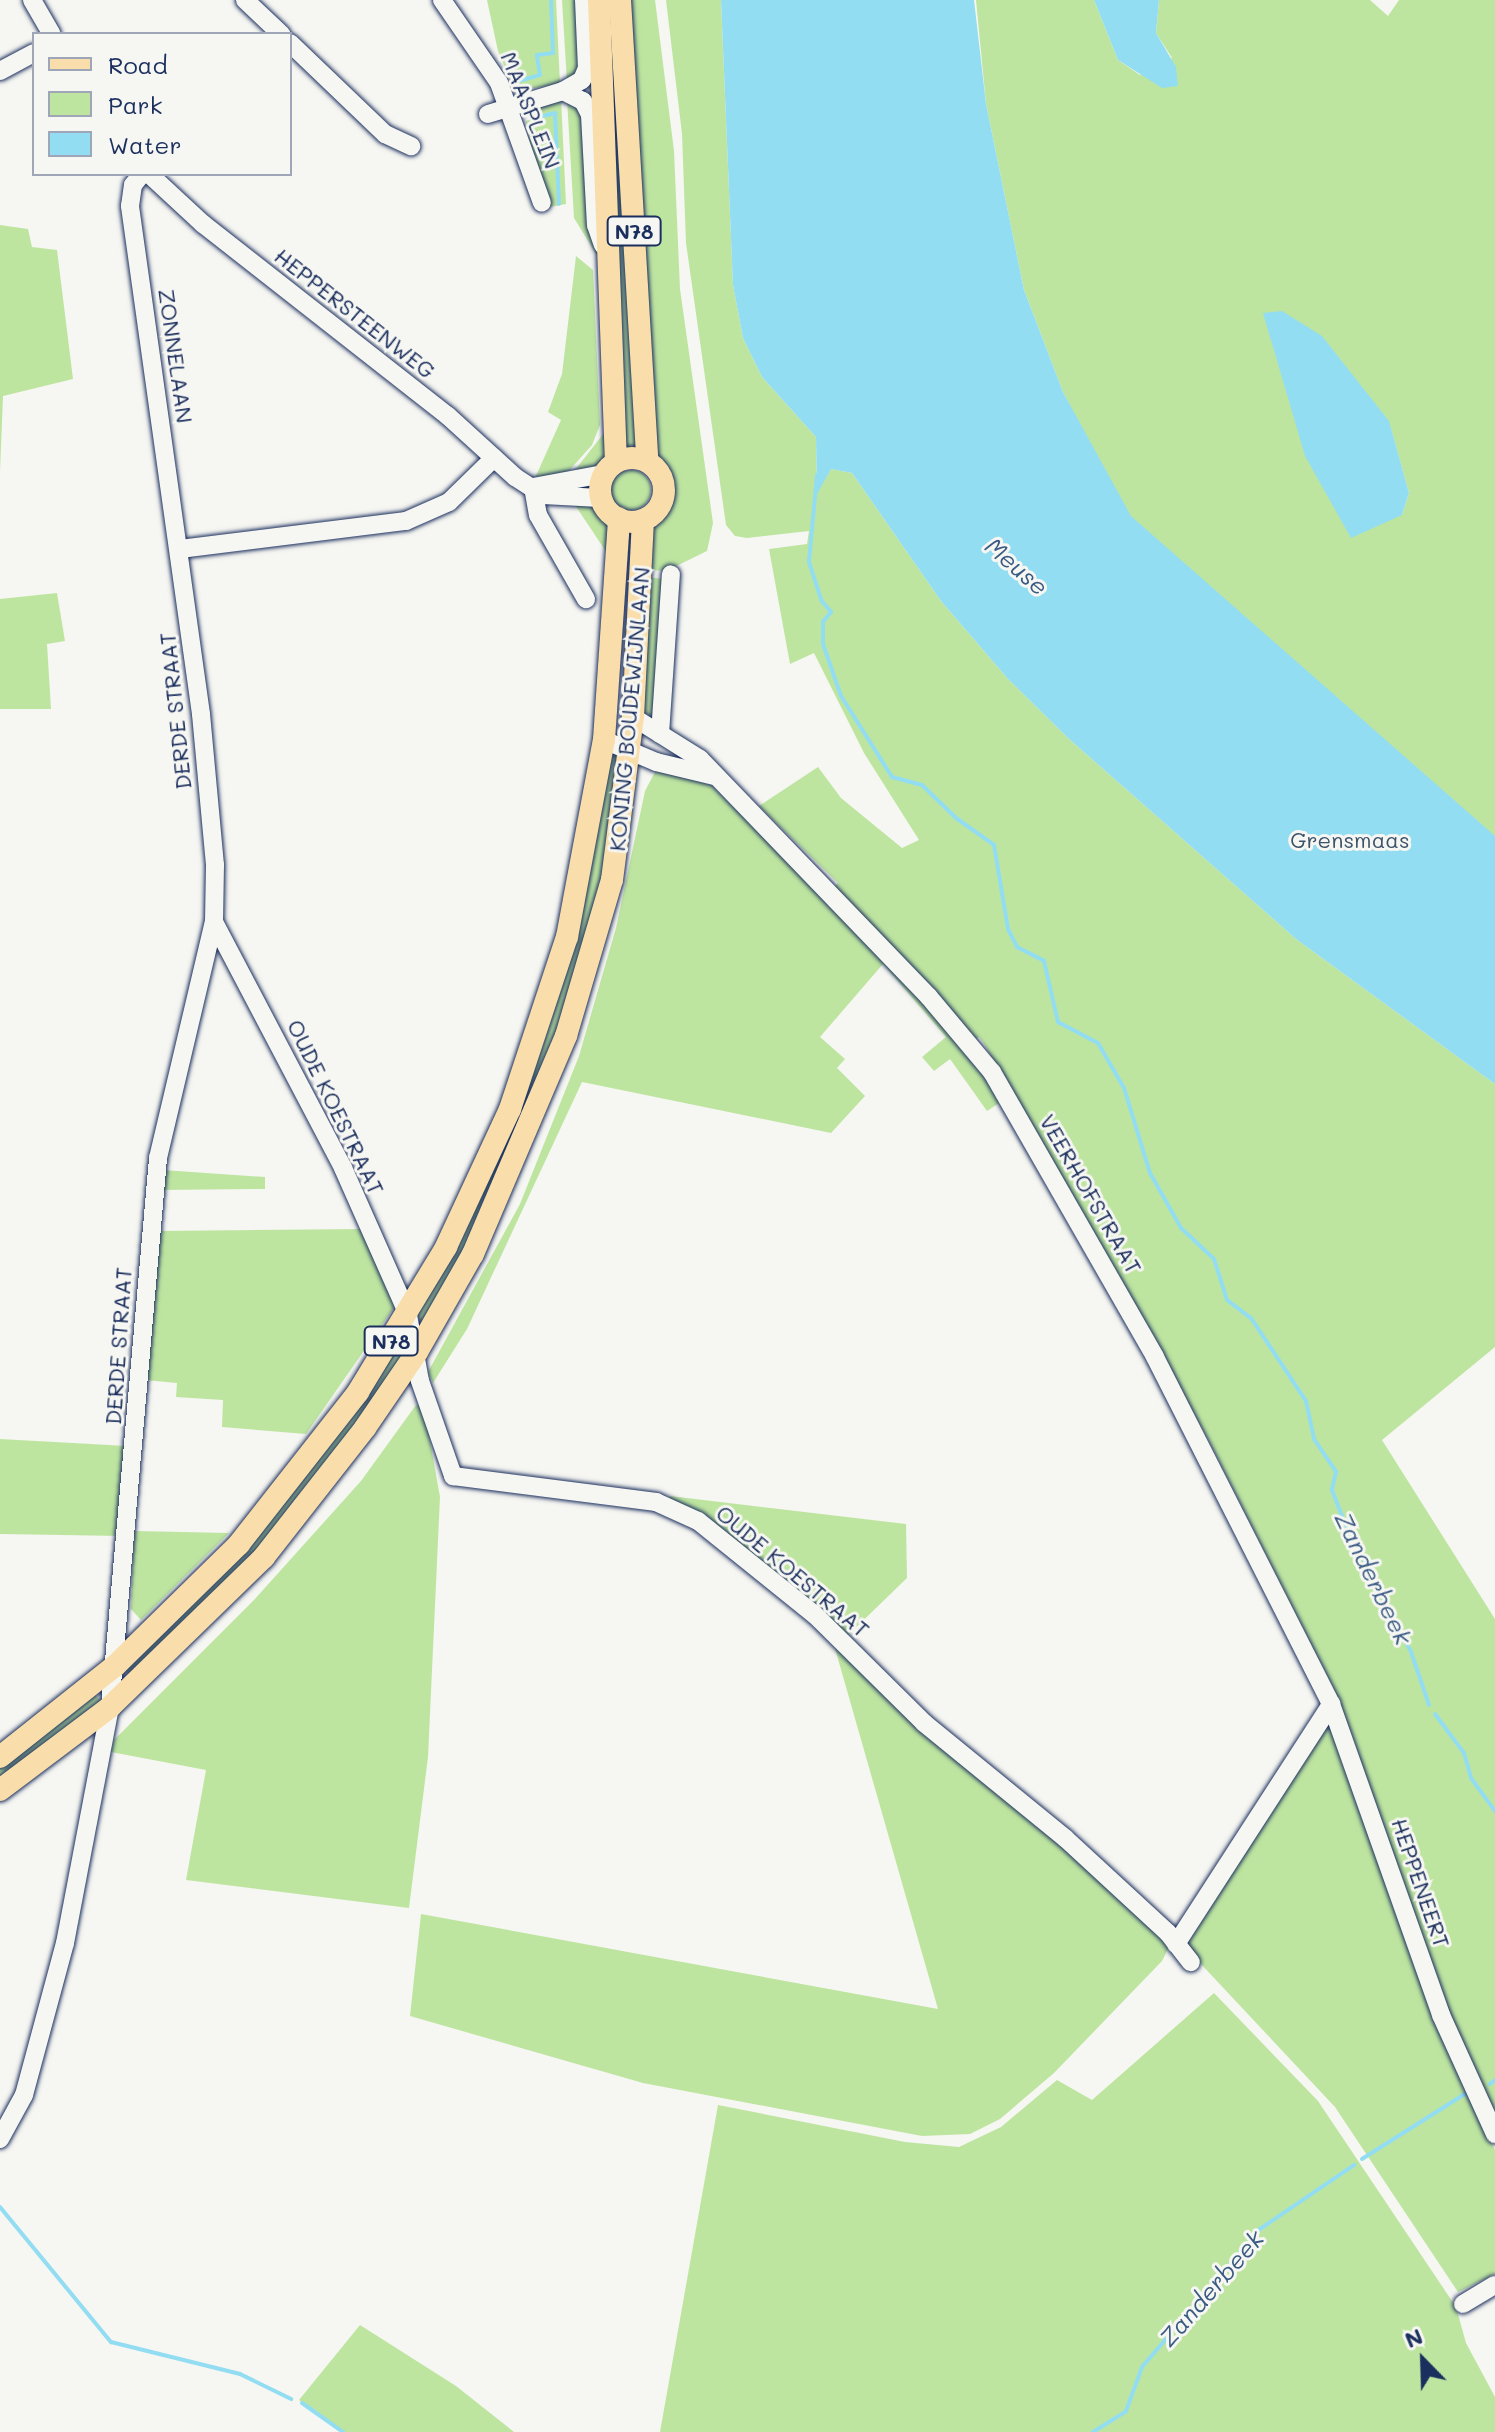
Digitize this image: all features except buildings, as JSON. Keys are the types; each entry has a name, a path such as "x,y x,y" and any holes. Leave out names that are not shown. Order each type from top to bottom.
{"main road":[{"name":"N78","path":"599,0 610,255 610,468 600,498"},
{"name":"N78","path":"620,0 647,461 660,474 664,492 658,509 643,520"},
{"path":"610,468 647,461"},
{"path":"600,498 619,519 643,520"},
{"name":"KONING BOUDEWIJNLAAN","path":"0,1757 115,1666 229,1555 298,1474 408,1315 478,1183 540,1030 583,871 604,740 619,519"},
{"name":"KONING BOUDEWIJNLAAN","path":"0,1790 110,1707 264,1557 338,1464 417,1352 506,1184 566,1036 619,849 633,717 643,520"}],"street":[{"path":"32,0 51,32"},
{"path":"245,0 279,32"},
{"name":"MAASPLEIN","path":"442,0 485,56 515,104 542,203"},
{"path":"584,0 596,225 610,255"},
{"path":"292,45 385,134 411,146"},
{"path":"0,71 32,54"},
{"path":"488,114 563,91 582,80 587,68"},
{"path":"563,91 583,101 590,115"},
{"name":"ZONNELAAN","path":"140,176 133,185 130,206 180,549"},
{"name":"HEPPERSTEENWEG","path":"151,176 203,224 448,416 494,458 533,487 546,495 600,498"},
{"path":"180,549 406,521 449,502 494,458"},
{"path":"586,599 536,511 533,487 610,468"},
{"name":"DERDE STRAAT","path":"0,2139 24,2095 65,1943 110,1707 158,1158 214,922 215,865 201,714 180,549"},
{"path":"660,734 671,574"},
{"name":"VEERHOFSTRAAT","path":"633,717 700,759 929,997 992,1072 1155,1357 1331,1704"},
{"path":"604,740 628,753 714,776"},
{"name":"OUDE KOESTRAAT","path":"214,922 343,1168 408,1315 420,1381 453,1476 656,1502 698,1521 815,1615 924,1723 1065,1838 1176,1944"},
{"path":"1191,1962 1176,1944 1331,1704"},
{"name":"HEPPENEERT","path":"1331,1704 1468,2078 1495,2134"},
{"path":"1463,2304 1495,2285"}],"green space":[{"path":"487,0 556,0 560,84 515,91 498,51"},
{"path":"562,0 580,0 581,70 567,83"},
{"path":"604,0 617,0 638,450 624,450"},
{"path":"631,0 655,0 674,151 680,289 713,523 707,551 666,571 647,570 653,525 666,509 671,490 656,459"},
{"path":"666,0 721,0 733,285 743,338 762,377 816,437 817,491 831,469 852,473 941,601 1008,679 1068,738 1296,939 1495,1084 1495,1347 1382,1440 1495,1619 1495,2119 1459,2045 1331,1683 1207,1437 983,1042 979,1037 966,1049 1002,1101 987,1111 950,1059 934,1071 922,1057 946,1037 883,964 820,1037 845,1059 837,1068 865,1096 831,1133 582,1082 467,1329 433,1383 428,1372 520,1204 579,1056 616,928 645,791 656,770 711,785 824,896 838,883 759,806 818,767 841,798 902,848 919,840 864,753 814,653 790,664 769,549 807,544 809,531 747,538 735,536 726,525 686,243 682,134"},
{"path":"976,0 1094,0 1118,60 1140,75 1172,58 1156,33 1159,0 1370,0 1388,16 1399,0 1495,0 1495,999 1233,869 1053,490 1396,753 1211,603 1131,517 1063,392 1024,290 986,104","holes":["1389,422 1409,493 1402,515"]},
{"path":"561,98 566,204 550,207 531,151 526,121 531,119 526,110"},
{"path":"567,99 581,107 598,243 610,454 598,468 575,470 604,433 598,257 574,218"},
{"path":"0,225 28,229 32,247 57,250 73,379 3,396 0,472"},
{"path":"576,256 593,270 600,425 592,445 566,474 535,478 561,420 548,412 562,374"},
{"path":"631,470 645,476 651,490 645,504 631,510 617,504 611,490 617,476"},
{"path":"575,505 591,505 609,524 607,553"},
{"path":"646,577 664,579 653,714 649,715 642,711"},
{"path":"57,593 65,641 47,644 51,709 0,709 0,599"},
{"path":"614,753 621,758 604,867 559,1034 485,1212 422,1323 416,1315 475,1205"},
{"path":"163,1170 265,1177 265,1189 160,1190"},
{"path":"363,1229 395,1306 306,1434 222,1427 223,1400 176,1397 177,1383 145,1380 158,1231"},
{"path":"402,1349 406,1356 284,1522 132,1675 128,1673 126,1670 394,1350"},
{"path":"416,1405 424,1407 440,1497 428,1757 409,1908 186,1880 206,1770 111,1752 114,1740 253,1601 361,1481"},
{"path":"0,1439 127,1446 122,1536 0,1534"},
{"path":"670,1496 906,1524 907,1578 844,1639 668,1502"},
{"path":"134,1531 229,1533 141,1620 131,1609"},
{"path":"834,1645 1120,1895 1169,1947 1162,1961 1054,2073 1000,2119 970,2134 922,2136 643,2083 410,2016 421,1914 938,2009"},
{"path":"95,1695 101,1701 0,1780 0,1766"},
{"path":"1330,1719 1453,2062 1495,2150 1495,2274 1458,2292 1335,2107 1185,1947"},
{"path":"1214,1993 1318,2101 1456,2307 1466,2343 1495,2397 1495,2432 660,2432 718,2105 905,2142 959,2147 1001,2127 1057,2080 1092,2100"},
{"path":"360,2325 456,2386 514,2432 341,2432 299,2400"}],"water":[{"name":"Grensmaas","path":"721,0 974,0 986,104 1024,290 1063,392 1131,516 1495,836 1495,1084 1296,939 1068,738 1008,679 941,601 852,473 831,469 817,494 816,437 762,377 743,338 733,285"},
{"path":"1094,0 1159,0 1156,33 1176,67 1178,86 1162,88 1118,60"},
{"path":"1282,311 1322,336 1389,421 1409,493 1402,515 1351,538 1305,456 1263,313"}],"waterway":[{"path":"519,81 540,75 537,55 553,53 551,0"},
{"path":"534,118 555,113 559,204"},
{"name":"Zanderbeek","path":"817,475 809,562 821,600 831,612 823,622 823,644 841,696 892,777 922,785 956,818 994,845 1008,929 1017,947 1044,961 1058,1022 1098,1043 1124,1088 1150,1173 1181,1228 1214,1259 1227,1300 1251,1318 1306,1401 1314,1439 1336,1472 1332,1490 1343,1519 1411,1652 1429,1705"},
{"name":"Zanderbeek","path":"1435,1714 1464,1753 1471,1778 1495,1811"},
{"name":"Zanderbeek","path":"1490,2084 1495,2080"},
{"name":"Zanderbeek","path":"1362,2159 1465,2094"},
{"name":"Zanderbeek","path":"1093,2432 1126,2411 1142,2367 1260,2229 1354,2165"},
{"path":"0,2207 111,2342 240,2374 291,2399"},
{"path":"302,2403 343,2432"}],"water label":[{"name":"Meuse","path":"1017,566"}]}
